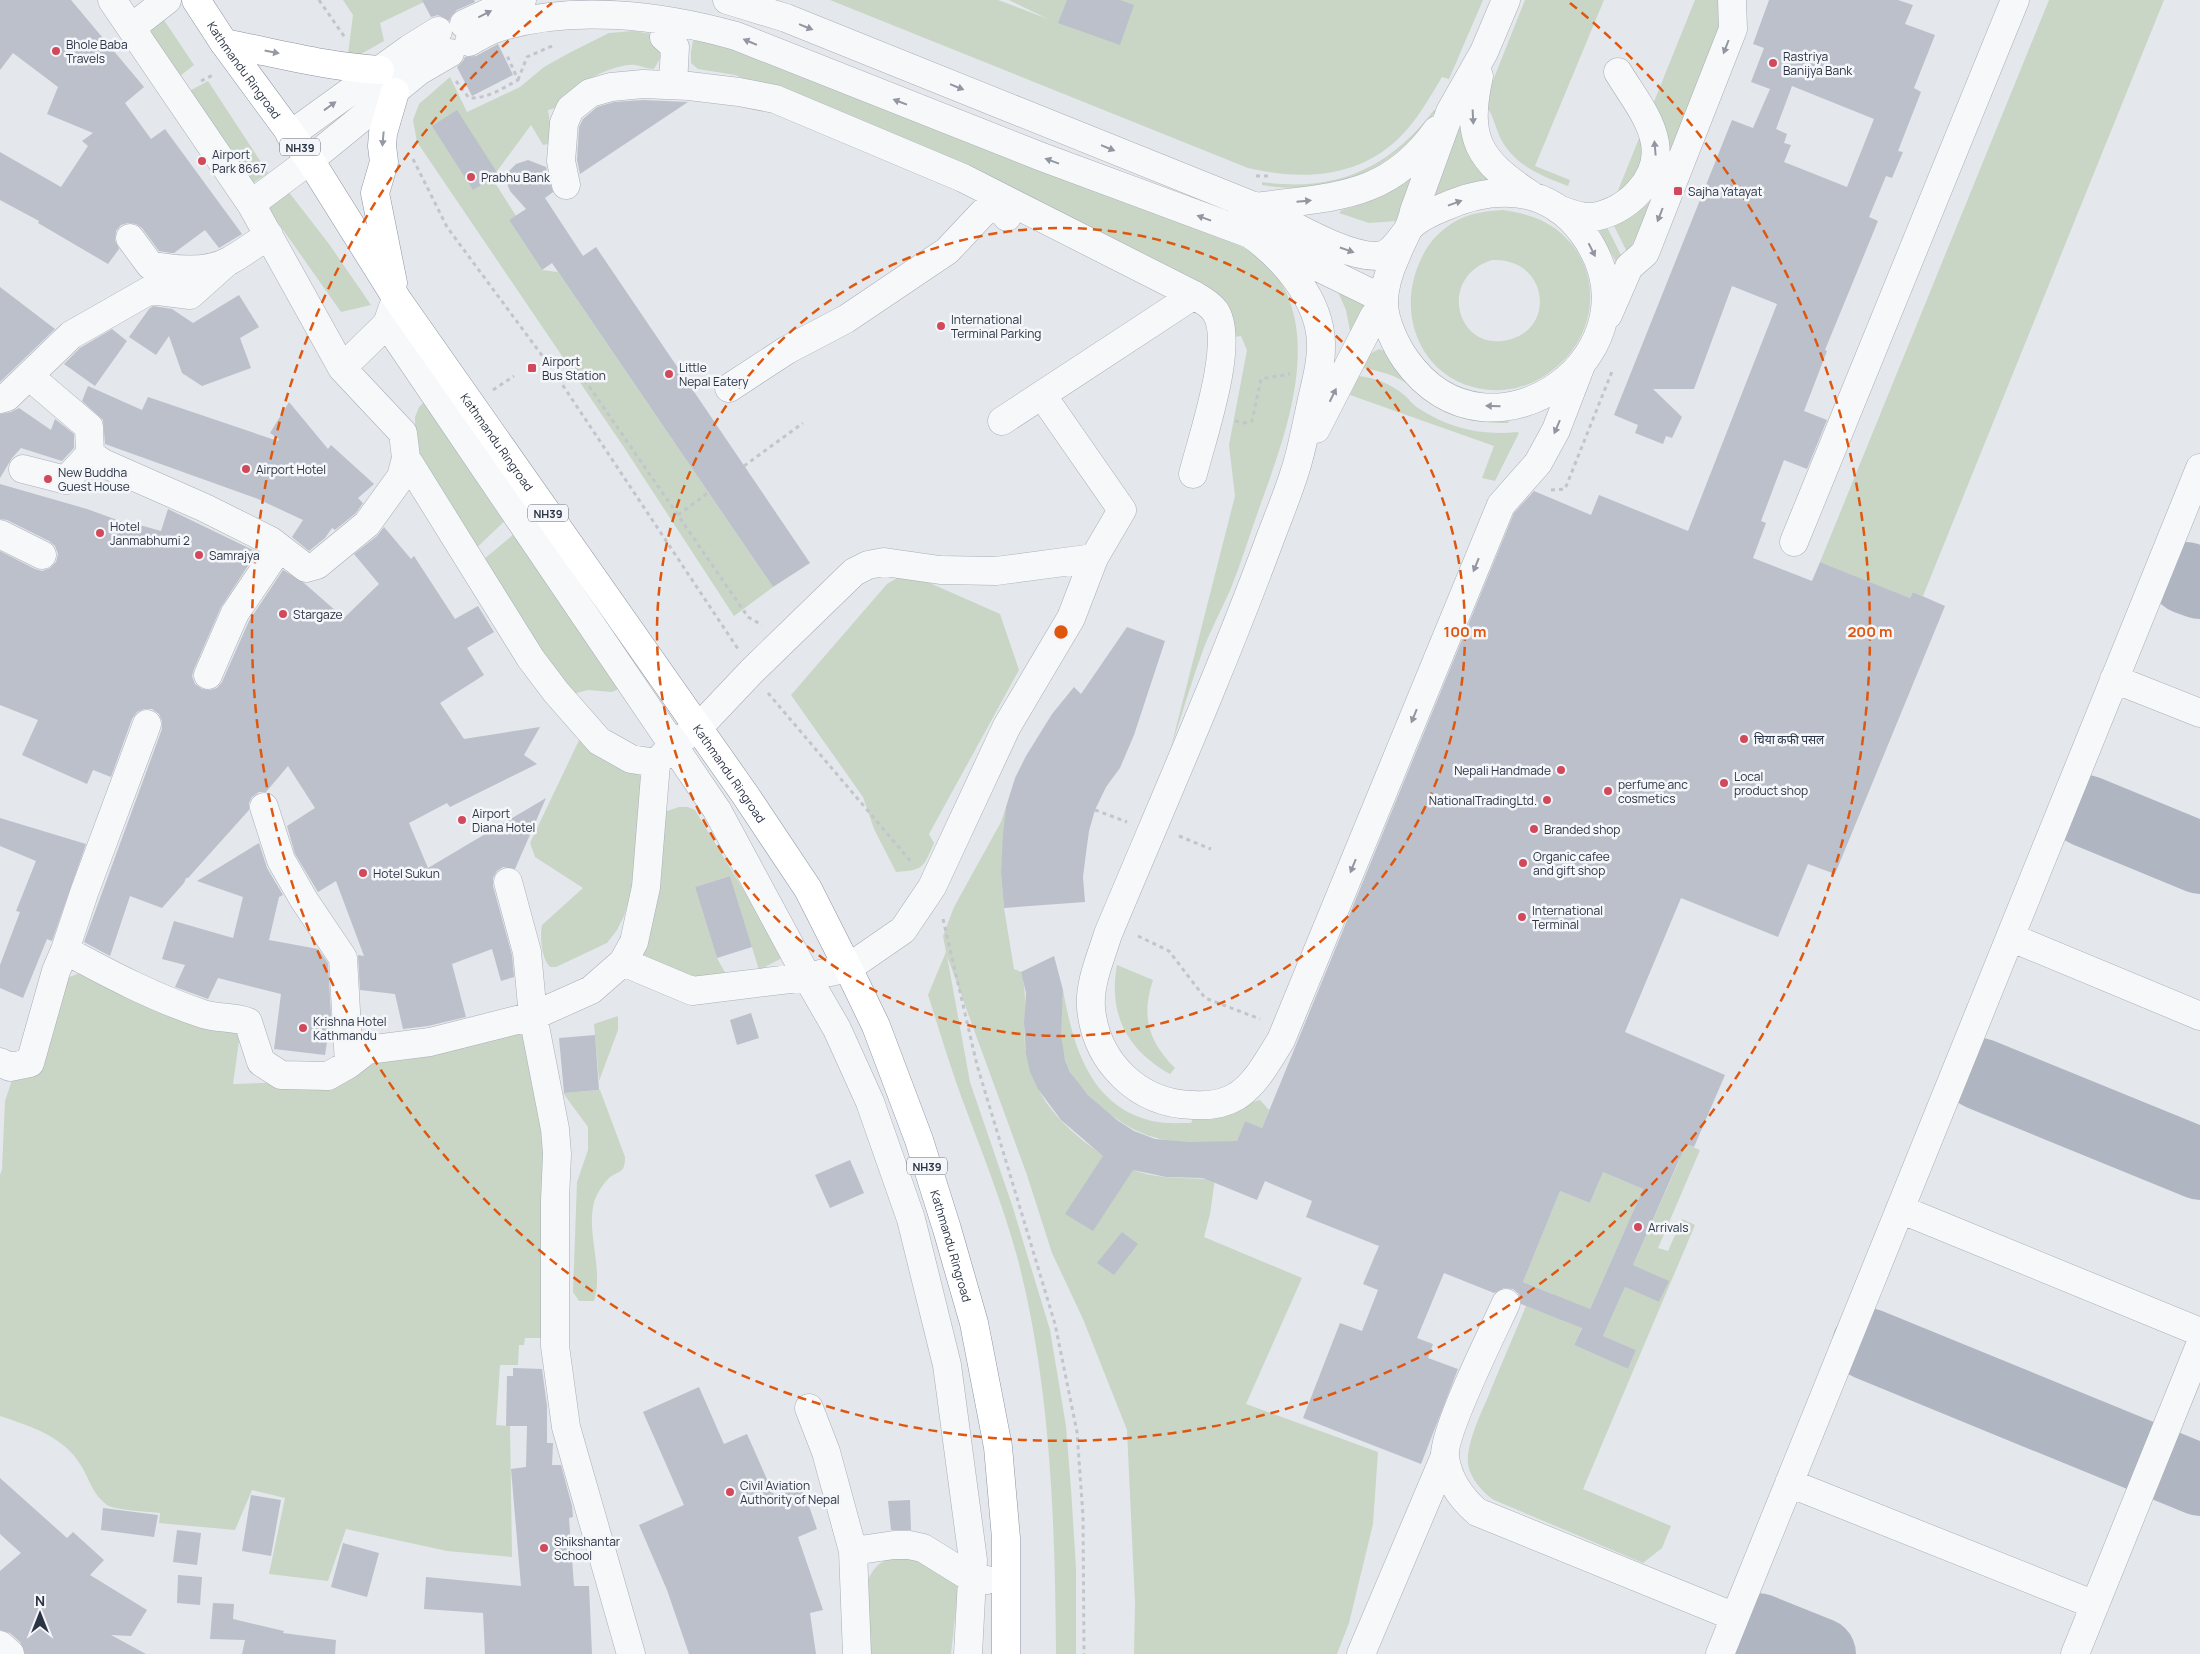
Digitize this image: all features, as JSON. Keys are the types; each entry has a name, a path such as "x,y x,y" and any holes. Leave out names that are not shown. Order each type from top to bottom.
{"highway":[{"name":"Kathmandu Ringroad","path":"196,0 290,135 310,160 397,299 699,727 808,889 848,968 876,1026 919,1140 974,1323 998,1447 1006,1538 1006,1654"},
{"path":"232,53 299,57 387,80 383,133 384,162 376,193 397,299"}],"street":[{"path":"90,454 103,463 205,508 271,541 306,568 317,565 367,524 401,477 406,458 403,432 342,368 251,204 112,0"},
{"path":"131,28 167,0"},
{"path":"290,135 387,80 419,71 452,39 494,10 522,0"},
{"path":"727,0 786,18 1256,207 1339,247 1357,253 1379,256 1389,253 1412,225 1454,202 1489,192 1507,192 1531,196"},
{"path":"1256,207 1339,196 1364,189 1400,170 1416,155 1450,112 1484,52 1506,0"},
{"path":"1450,112 1414,211 1412,225 1397,252 1391,268 1384,303 1374,316 1347,367 1296,470 1235,634 1108,934 1094,976 1091,1005 1097,1037 1104,1053 1115,1070 1141,1091 1160,1100 1180,1105 1200,1106 1221,1103 1236,1097 1250,1086 1281,1040 1501,505 1538,464 1556,430 1581,365 1598,337 1629,267 1645,253 1733,29 1732,0"},
{"path":"1794,542 2015,0"},
{"path":"452,39 526,21 569,15 638,15 706,28 736,36 787,58 1042,157 1250,234 1371,293 1384,303 1392,332 1401,353 1412,369 1425,382 1457,400 1472,405 1493,407 1529,402 1564,383 1581,365"},
{"path":"664,37 675,47 673,85"},
{"path":"1484,52 1473,102 1472,119 1482,152 1491,165 1507,180 1531,196 1558,209 1586,217 1606,212 1634,196 1648,180 1656,156 1651,130 1618,72"},
{"path":"251,204 310,160 387,80"},
{"path":"566,185 561,161 564,123 570,108 590,93 611,87 643,84 739,92 775,99 963,178 1194,294 1204,300 1216,312 1222,333 1222,359 1193,474"},
{"path":"729,388 778,355 846,319 947,252 995,200 1007,217"},
{"path":"1558,209 1580,230 1598,262 1604,281 1603,320 1598,337"},
{"path":"1250,234 1268,247 1291,272 1311,304 1318,324 1321,343 1319,369 1296,470"},
{"path":"0,399 7,397 71,335 150,290 190,294 227,262 268,235"},
{"path":"130,238 150,265 187,269 211,267 227,262"},
{"path":"1002,421 1194,294"},
{"path":"342,368 387,324 397,299"},
{"path":"387,324 665,754 717,810 837,1028 870,1102 911,1219 947,1365 973,1560 968,1654"},
{"path":"23,469 66,480 90,454 89,427 29,376"},
{"path":"623,962 692,991 807,976 848,968 903,930 932,887 1007,726 1072,618 1094,558 1122,510 1042,395"},
{"path":"406,458 531,659 556,692 599,741 631,759 665,754 699,727 752,671 854,572 868,565 884,562 940,570 996,571 1094,558"},
{"path":"1720,1654 2199,471"},
{"path":"0,534 42,555"},
{"path":"208,675 235,613 279,548"},
{"path":"2114,679 2200,713"},
{"path":"0,1062 10,1067 30,1063 56,971 147,724"},
{"path":"65,950 137,986 204,1015 238,1018 248,1022 261,1062 281,1075 328,1076 349,1064 367,1050 430,1042 533,1016 591,990 623,962 634,942 646,887 665,754"},
{"path":"264,807 280,860 343,958 349,1064"},
{"path":"508,882 527,952 533,1016 556,1138 555,1346 566,1427 630,1654"},
{"path":"2010,937 2200,1016"},
{"path":"1900,1209 2200,1332"},
{"path":"1361,1654 1445,1456 1450,1429 1506,1303"},
{"path":"2075,1654 2200,1345"},
{"path":"809,1408 826,1452 853,1552 857,1654"},
{"path":"1445,1456 1452,1479 1461,1498 1477,1512 1735,1617"},
{"path":"1789,1483 2095,1605"},
{"path":"853,1552 894,1545 909,1545 923,1548 972,1579 1006,1582"},
{"path":"0,1645 10,1654"}],"path":[{"path":"320,0 356,53 387,80"},
{"path":"175,93 232,53"},
{"path":"412,157 447,227 552,369 752,671 767,692 932,887 945,924 977,1065 1055,1324 1077,1432 1083,1516 1084,1654"},
{"path":"1257,176 1277,178"},
{"path":"571,360 748,617 766,627 776,648"},
{"path":"1252,421 1261,379 1292,373"},
{"path":"744,466 803,423"},
{"path":"678,515 709,492"},
{"path":"1176,845 1180,836 1211,849"},
{"path":"1142,927 1138,936 1169,950 1205,998 1268,1022"}],"green space":[{"path":"343,0 423,0 424,2 380,23 384,41 347,62 353,15"},
{"path":"830,0 998,0 1048,19 1009,0 1483,0 1449,79 1442,77 1416,118 1397,140 1381,153 1363,163 1345,169 1307,175 1268,172 1248,168"},
{"path":"1525,0 1604,0 1535,166 1570,180 1568,186 1539,174 1522,164 1502,141 1490,112 1484,103"},
{"path":"1695,0 1721,0 1720,31 1670,161 1651,109"},
{"path":"2049,0 2164,0 1923,596 1913,592 1910,598 1820,562"},
{"path":"162,17 194,65 180,76 144,30"},
{"path":"634,31 657,35 662,55 654,69 635,65 622,66 606,71 586,81 563,103 548,110 553,143 543,145 531,125 492,178 516,216 509,220 542,270 558,272 773,587 734,616 623,446 417,142 413,120 419,104 450,77 467,112 520,87 544,67 609,33"},
{"path":"702,40 731,44 1226,239 1243,247 1259,258 1278,278 1293,311 1297,339 1297,367 1287,425 1235,578 1203,650 1170,751 1235,496 1229,445 1247,350 1241,336 1235,337 1232,315 1227,304 1177,277 879,132 735,75 698,69 691,63 691,52 693,41"},
{"path":"208,81 268,173 241,191 178,97"},
{"path":"1434,110 1436,111 1419,132 1400,149 1381,164 1360,175 1314,187 1289,188 1262,185 1262,182 1313,184 1359,172 1399,147"},
{"path":"1457,123 1488,180 1455,190 1430,202"},
{"path":"1640,136 1643,147 1642,164 1635,177 1615,198"},
{"path":"1413,175 1397,221 1369,223 1339,213 1342,210 1361,204 1397,187"},
{"path":"288,191 329,244 371,305 341,312 267,207"},
{"path":"1654,198 1628,254 1613,224 1635,215"},
{"path":"1503,210 1528,215 1558,230 1564,236 1577,251 1585,268 1590,286 1590,304 1586,322 1579,339 1569,355 1555,368 1537,380 1524,386 1503,390 1477,388 1455,380 1437,367 1423,350 1415,329 1411,307 1413,283 1421,259 1435,237 1461,218 1479,213","holes":["1492,260 1511,262 1525,270 1535,281 1539,295 1539,309 1534,322 1524,333 1508,340 1490,341 1476,335 1466,324 1460,311 1459,296 1464,281 1475,269"]},
{"path":"1606,225 1624,261 1618,266 1597,226"},
{"path":"1371,289 1351,336 1346,310 1338,292"},
{"path":"1379,349 1387,352 1399,373 1430,401 1457,414 1473,419 1507,420 1509,423 1481,422 1454,416 1437,408 1398,379 1363,368 1368,355"},
{"path":"1359,376 1371,378 1389,385 1399,391 1418,408 1441,421 1466,429 1491,433 1519,433 1495,481 1482,478 1494,446 1350,395"},
{"path":"426,400 511,515 471,553 415,459 415,417 419,407"},
{"path":"519,530 625,686 612,692 588,690 565,696 478,564"},
{"path":"909,576 923,580 1000,614 1019,670 929,834 934,843 925,863 917,869 896,872 874,829 863,797 791,695 887,584 897,578"},
{"path":"582,734 636,763 651,792 631,893 624,916 617,930 607,943 556,967 550,967 542,947 542,925 583,888 535,857 530,843"},
{"path":"679,807 688,807 695,810 773,939 782,958 759,970 730,876 695,887 717,958 732,985 707,992 635,964 664,812"},
{"path":"1006,807 1001,873 1004,908 1014,969 1021,972 1024,983 1024,1034 1027,1055 1038,1088 1046,1102 1069,1129 1115,1162 1146,1174 1163,1177 1215,1179 1210,1214 1204,1237 1302,1278 1246,1404 1378,1452 1373,1524 1349,1623 1337,1654 1134,1654 1135,1603 1127,1430 1083,1319 1052,1253 1027,1175 947,956 970,1082 1013,1208 1050,1330 1066,1426 1076,1568 1076,1654 1056,1654 1049,1456 1038,1357 1029,1308 1006,1218 957,1084 928,995 946,952 943,936 954,907 1001,822"},
{"path":"1117,965 1153,980 1149,993 1149,1027 1158,1048 1175,1068 1170,1074 1142,1054 1124,1029 1118,1015 1115,999"},
{"path":"80,973 245,1034 239,1041 233,1084 348,1080 370,1057 518,1029 526,1033 544,1115 547,1338 525,1338 524,1345 519,1345 518,1365 500,1365 496,1425 510,1426 512,1557 447,1551 346,1529 328,1581 269,1574 285,1498 252,1490 235,1530 159,1523 160,1513 107,1505 95,1492 75,1456 57,1440 24,1424 0,1416 0,1175 2,1169 5,1101 12,1080 23,1067 64,979"},
{"path":"1063,990 1072,1032 1079,1052 1099,1087 1113,1102 1130,1113 1152,1121 1191,1123 1194,1117 1260,1100 1269,1110 1262,1128 1245,1121 1237,1141 1179,1142 1147,1135 1115,1118 1083,1089 1067,1066 1061,1034"},
{"path":"618,1016 618,1030 599,1081 594,1024"},
{"path":"600,1090 625,1157 625,1163 621,1171 608,1179 604,1184 594,1202 592,1227 597,1289 594,1301 579,1301 573,1292 577,1182 588,1150 588,1127 563,1093"},
{"path":"1595,1106 1700,1150 1658,1248 1668,1251 1682,1219 1695,1225 1583,1489 1671,1526 1662,1548 1643,1563 1494,1500 1478,1485 1471,1475 1468,1464 1470,1445 1476,1425 1526,1306 1544,1313 1553,1294 1523,1282 1560,1191 1590,1203 1600,1179 1573,1159 1643,1189 1574,1345 1628,1369 1636,1350 1603,1336 1625,1287 1659,1302 1668,1281 1633,1265 1680,1159 1657,1150"},
{"path":"912,1555 959,1581 951,1654 868,1654 868,1580 876,1567 886,1560"}],"building":[{"path":"0,0 71,0 144,87 125,103 151,139 165,129 242,234 219,248 205,230 174,253 171,253 159,251 142,228 136,224 128,223 121,225 116,231 115,240 119,249 108,264 38,223 39,221 0,200 0,152 61,187 88,146 82,141 93,133 47,114 58,87 13,53 0,70"},
{"path":"422,0 474,0 475,2 457,10 449,21 438,15 431,17"},
{"path":"1067,0 1120,0 1134,5 1120,45 1058,23"},
{"name":"International Terminal","path":"1769,0 1898,0 1913,5 1905,24 1935,35 1914,88 1921,92 1898,151 1903,152 1892,178 1886,176 1869,217 1878,221 1825,350 1827,351 1804,411 1827,420 1807,469 1784,460 1761,521 1766,523 1753,558 1812,581 1820,562 1910,598 1913,592 1945,606 1835,874 1808,864 1778,937 1681,898 1625,1032 1725,1075 1694,1147 1686,1144 1633,1265 1669,1281 1659,1302 1625,1287 1603,1336 1636,1350 1628,1369 1574,1345 1582,1328 1521,1304 1519,1294 1513,1289 1504,1288 1494,1293 1444,1273 1417,1338 1433,1344 1428,1358 1458,1369 1421,1464 1303,1418 1340,1323 1362,1331 1378,1290 1363,1284 1379,1246 1306,1217 1312,1201 1265,1181 1257,1200 1203,1178 1166,1177 1133,1170 1093,1231 1065,1214 1103,1156 1061,1120 1038,1089 1030,1072 1026,1054 1024,1022 1026,993 1021,972 1054,956 1063,990 1061,1035 1065,1060 1070,1072 1088,1095 1117,1120 1134,1131 1155,1139 1189,1142 1237,1141 1245,1121 1262,1128 1514,513 1534,491 1591,515 1599,495 1688,531 1777,304 1732,286 1694,389 1653,389 1682,417 1672,438 1666,436 1663,444 1635,433 1638,425 1614,415 1732,120 1753,128 1770,89 1751,82 1764,48 1753,44","holes":["1792,86 1874,119 1847,187 1784,162 1791,145 1784,143 1787,134 1776,129","1603,1172 1643,1189 1590,1309 1523,1282 1560,1191 1590,1203"]},
{"path":"498,44 513,75 472,96 457,67 465,57 476,56"},
{"path":"643,100 688,102 580,174 577,160 579,127 583,119 597,107 614,102"},
{"path":"457,110 498,174 473,190 432,126"},
{"path":"528,160 546,167 553,192 545,198 583,256 596,247 810,563 773,587 552,263 542,270 509,220 526,209 510,191 504,176 516,164"},
{"path":"0,287 55,329 0,382"},
{"path":"239,295 259,327 240,338 251,368 202,386 182,373 169,336 156,355 129,337 153,306 172,309 193,323"},
{"path":"112,329 127,341 95,386 64,364 80,348"},
{"path":"88,386 142,410 148,397 278,441 279,439 270,433 289,402 328,449 331,445 374,484 358,498 363,503 356,513 335,530 332,528 325,538 309,551 292,537 303,520 258,499 105,444 103,420 82,401"},
{"path":"19,408 51,430 55,419 74,434 74,448 62,461 21,448 12,458 0,478 0,414"},
{"path":"0,484 87,509 134,526 136,524 161,531 168,509 257,552 221,607 194,669 192,676 195,684 202,689 210,690 217,688 222,682 249,621 283,570 304,583 344,618 379,584 354,554 377,536 384,527 411,559 414,556 455,619 478,606 494,632 467,648 484,675 440,703 464,739 540,727 524,755 537,764 450,807 447,803 409,823 428,868 546,798 515,869 503,867 497,871 493,878 493,886 512,955 514,977 501,981 492,949 452,964 466,1017 428,1026 403,1029 395,994 360,990 358,955 364,956 336,881 318,892 295,854 287,826 315,808 288,766 266,792 259,792 252,797 249,803 249,810 186,878 184,883 162,908 130,896 110,956 84,942 162,729 162,721 159,714 152,709 144,709 137,712 132,719 111,777 93,770 87,784 22,755 38,720 0,705 0,551 42,571 50,568 56,562 58,554 55,546 49,541 7,520 0,519"},
{"path":"1127,627 1165,641 1134,735 1120,768 1106,787 1095,810 1089,831 1083,877 1085,902 1004,908 1001,873 1003,834 1006,807 1015,778 1052,714 1074,687 1081,694"},
{"path":"0,818 86,844 52,941 47,939 23,998 0,988 0,965 20,912 16,911 36,861 0,846"},
{"path":"259,843 267,868 283,895 279,897 269,940 318,949 328,963 331,1015 325,1055 274,1049 281,994 218,978 208,999 175,987 185,965 162,959 174,921 233,938 243,897 197,881"},
{"path":"730,876 752,947 717,958 695,887"},
{"path":"751,1013 759,1038 737,1045 730,1020"},
{"path":"595,1035 599,1090 564,1093 559,1038"},
{"path":"850,1160 864,1193 830,1208 815,1175"},
{"path":"1122,1232 1138,1244 1114,1275 1097,1263"},
{"path":"513,1368 542,1369 547,1406 547,1443 553,1443 552,1465 561,1465 572,1506 573,1517 569,1518 574,1586 589,1586 592,1654 485,1654 483,1613 424,1609 426,1577 521,1586 511,1469 526,1467 527,1426 506,1426 507,1376 513,1376"},
{"path":"699,1387 724,1444 747,1434 774,1495 801,1483 817,1529 798,1537 823,1610 810,1613 816,1654 689,1654 667,1590 639,1525 684,1505 643,1412"},
{"path":"0,1478 67,1538 73,1532 104,1560 90,1575 147,1610 131,1636 111,1635 146,1654 25,1654 20,1642 10,1633 0,1630 0,1571 21,1553 0,1534"},
{"path":"251,1495 281,1500 271,1556 242,1551"},
{"path":"910,1500 911,1530 891,1530 888,1501"},
{"path":"103,1508 158,1515 154,1537 101,1530"},
{"path":"177,1530 201,1533 197,1565 173,1562"},
{"path":"343,1543 379,1553 367,1597 331,1587"},
{"path":"178,1575 202,1577 200,1605 177,1603"},
{"path":"213,1603 234,1604 233,1619 284,1631 283,1633 336,1640 335,1654 242,1654 245,1640 210,1639"}],"taxiway":[{"path":"2186,578 2200,583"},
{"path":"2086,811 2200,858"},
{"path":"1980,1074 2200,1164"},
{"path":"1868,1344 2200,1480"},
{"path":"1758,1629 1820,1654"}],"place":[{"name":"Bhole Baba Travels","path":"56,51"},
{"name":"Rastriya Banijya Bank","path":"1773,63"},
{"name":"Airport Park 8667","path":"202,161"},
{"name":"Prabhu Bank","path":"471,177"},
{"name":"Sajha Yatayat","path":"1678,191"},
{"name":"International Terminal Parking","path":"941,326"},
{"name":"Airport Bus Station","path":"532,368"},
{"name":"Little Nepal Eatery","path":"669,374"},
{"name":"Airport Hotel","path":"246,469"},
{"name":"New Buddha Guest House","path":"48,479"},
{"name":"Hotel Janmabhumi 2","path":"100,533"},
{"name":"Samrajya","path":"199,555"},
{"name":"Stargaze","path":"283,614"},
{"name":"चिया कफी पसल","path":"1744,739"},
{"name":"Nepali Handmade","path":"1561,770"},
{"name":"Local product shop","path":"1724,783"},
{"name":"perfume anc cosmetics","path":"1608,791"},
{"name":"NationalTradingLtd.","path":"1547,800"},
{"name":"Airport Diana Hotel","path":"462,820"},
{"name":"Branded shop","path":"1534,829"},
{"name":"Organic cafee and gift shop","path":"1523,863"},
{"name":"Hotel Sukun","path":"363,873"},
{"name":"International Terminal","path":"1522,917"},
{"name":"Krishna Hotel Kathmandu","path":"303,1028"},
{"name":"Arrivals","path":"1638,1227"},
{"name":"Civil Aviation Authority of Nepal","path":"730,1492"},
{"name":"Shikshantar School","path":"544,1548"}]}
